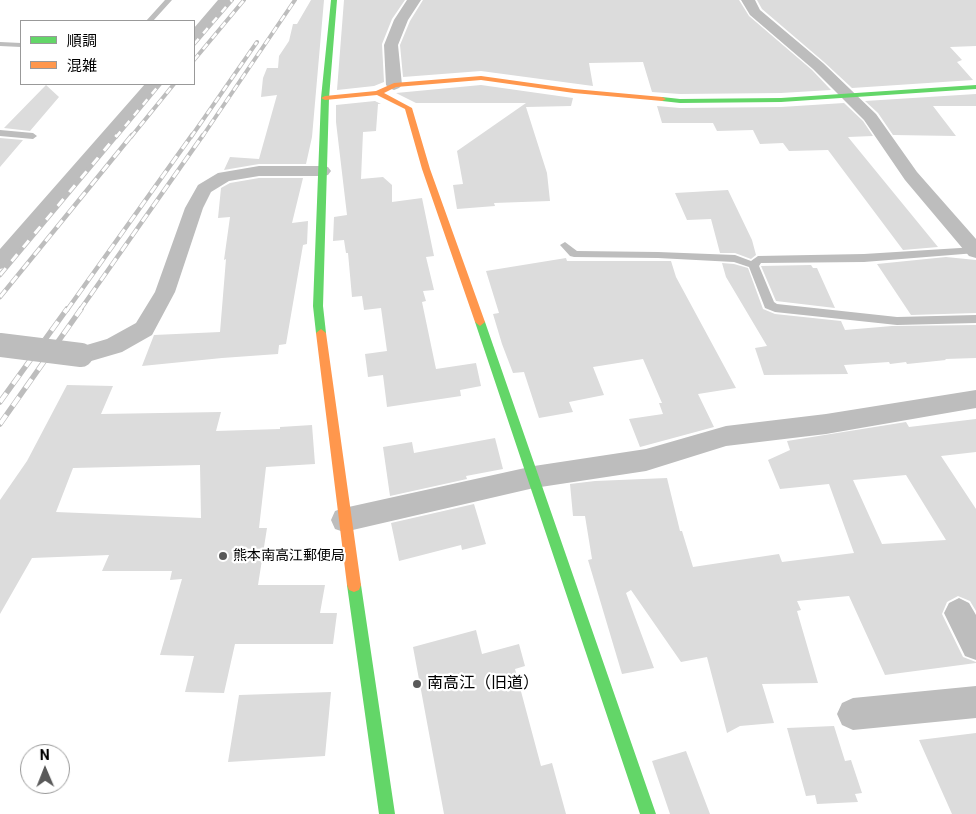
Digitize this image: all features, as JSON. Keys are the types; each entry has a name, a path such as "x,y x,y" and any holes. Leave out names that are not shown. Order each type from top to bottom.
{"street":[{"path":"195,35 225,0"},
{"path":"334,0 325,98 318,306 344,520 387,814"},
{"path":"394,85 391,45 401,20 414,0"},
{"path":"748,0 756,12 781,36 818,66 870,117 911,176 976,250"},
{"path":"325,98 378,92 394,85 481,78 574,91 680,101 781,100 976,87"},
{"path":"0,262 152,85"},
{"path":"378,92 408,108 426,169 534,477 648,814"},
{"path":"0,345 81,355 114,346 144,329 165,292 194,208 204,188 224,177 259,171 322,172"},
{"path":"344,520 534,477 646,460 726,436 826,424 976,399"},
{"path":"959,613 976,645"},
{"path":"853,714 976,702"}],"lane":[{"path":"151,20 170,0"},
{"path":"0,44 20,45"},
{"path":"0,133 33,136"},
{"path":"565,245 574,254 658,255 736,259 753,265 769,305 775,308 897,321 976,319"},
{"path":"753,265 758,260 864,258 976,250"}],"building":[{"path":"311,0 324,0 312,137 306,164 259,164 224,170 230,157 259,159 277,95 261,97 263,78 267,68 278,68 279,56 289,41 293,24 297,24"},
{"path":"344,0 405,0 392,19 382,44 384,82 374,86 337,90"},
{"path":"423,0 739,0 749,16 812,70 831,90 781,93 680,94 652,92 643,62 589,63 593,86 481,71 403,77 400,45 410,21"},
{"path":"757,0 976,0 976,46 950,47 962,60 957,62 973,80 852,88 762,9"},
{"path":"46,85 59,97 30,131 4,128"},
{"path":"481,85 573,98 571,106 526,107 547,173 550,201 494,203 495,206 457,209 453,185 463,184 457,151 526,103 416,103 396,93"},
{"path":"976,94 976,106 933,106 956,136 893,135 878,113 865,101"},
{"path":"375,101 381,104 378,104 376,131 363,132 361,179 383,177 392,185 392,202 422,198 434,256 426,257 434,290 423,291 426,301 422,302 436,369 476,363 481,386 460,390 461,396 387,407 383,375 368,377 365,354 387,351 381,308 364,310 362,296 352,297 348,253 346,253 344,240 333,241 334,217 347,215 336,122 336,105"},
{"path":"844,103 863,121 873,136 848,137 938,247 903,250 828,150 789,151 783,143 760,144 753,130 717,131 713,123 662,123 657,106 680,108 781,107"},
{"path":"0,138 23,140 0,167"},
{"path":"259,178 303,178 292,223 308,221 307,244 303,245 286,344 279,345 278,354 142,366 154,335 220,332 226,259 224,260 230,217 218,218 221,188 230,183"},
{"path":"728,190 752,240 756,255 751,259 735,253 720,253 711,219 687,220 675,193"},
{"path":"946,257 976,260 976,313 911,315 877,264"},
{"path":"566,258 567,261 671,261 676,277 736,388 698,394 714,427 640,447 629,419 663,414 659,403 662,403 643,359 593,367 604,395 569,402 573,412 539,418 524,372 513,373 502,344 493,314 499,313 486,271"},
{"path":"722,263 748,268 763,309 775,314 841,321 845,330 892,326 976,325 976,358 945,359 907,364 906,362 890,364 889,362 844,365 848,374 764,375 755,348 767,346 726,277"},
{"path":"811,265 813,268 817,268 835,308 776,301 761,266"},
{"path":"67,385 113,386 101,414 221,412 216,431 280,429 280,427 312,425 315,464 266,467 259,528 267,528 258,585 325,585 320,613 337,613 333,644 235,644 224,693 185,692 194,656 160,655 182,579 170,580 172,571 102,571 109,555 32,558 0,614 0,500 27,461","holes":["200,465 201,518 56,512 73,468"]},
{"path":"976,419 976,452 941,456 976,509 976,611 970,601 958,596 947,602 942,614 963,657 976,663 885,675 849,596 797,601 801,610 797,611 818,683 762,684 774,723 740,726 727,733 707,657 681,662 631,590 626,593 654,668 622,674 588,560 592,559 585,516 573,516 570,484 667,478 680,531 682,531 693,567 779,554 782,562 854,553 829,484 780,489 768,460 790,450 787,441 906,422 909,427","holes":["906,475 946,540 882,544 853,480"]},
{"path":"495,438 503,469 466,476 467,479 390,496 383,447 412,442 414,453"},
{"path":"474,504 486,544 462,550 461,545 399,561 391,523"},
{"path":"476,630 482,654 519,644 525,666 515,669 541,766 552,763 566,814 444,814 413,647"},
{"path":"331,692 325,756 228,762 239,695"},
{"path":"834,726 845,761 851,760 862,793 855,794 858,802 817,804 815,795 806,796 787,728"},
{"path":"976,733 976,814 952,814 919,740"},
{"path":"686,751 710,814 670,814 652,761"}],"railway":[{"path":"195,43 232,0"},
{"path":"195,59 244,0"},
{"path":"202,137 295,0"},
{"path":"191,137 257,42"},
{"path":"116,137 159,85"},
{"path":"131,137 173,85"},
{"path":"0,275 117,135"},
{"path":"0,297 132,135"},
{"path":"67,310 192,135"},
{"path":"80,310 203,135"},
{"path":"0,402 67,309"},
{"path":"0,424 81,309"}],"traffic: fast":[{"path":"321,333 318,306 325,98 334,0"},
{"path":"662,99 680,101 781,100 976,87"},
{"path":"480,322 648,814"},
{"path":"354,585 387,814"}],"traffic: slow":[{"path":"325,98 378,93 394,85 481,78 574,91 662,99"},
{"path":"378,93 408,108 426,169 480,322"},
{"path":"321,333 354,585"}],"place":[{"name":"熊本南高江郵便局","path":"223,556"},
{"name":"南高江（旧道）","path":"417,684"}]}
